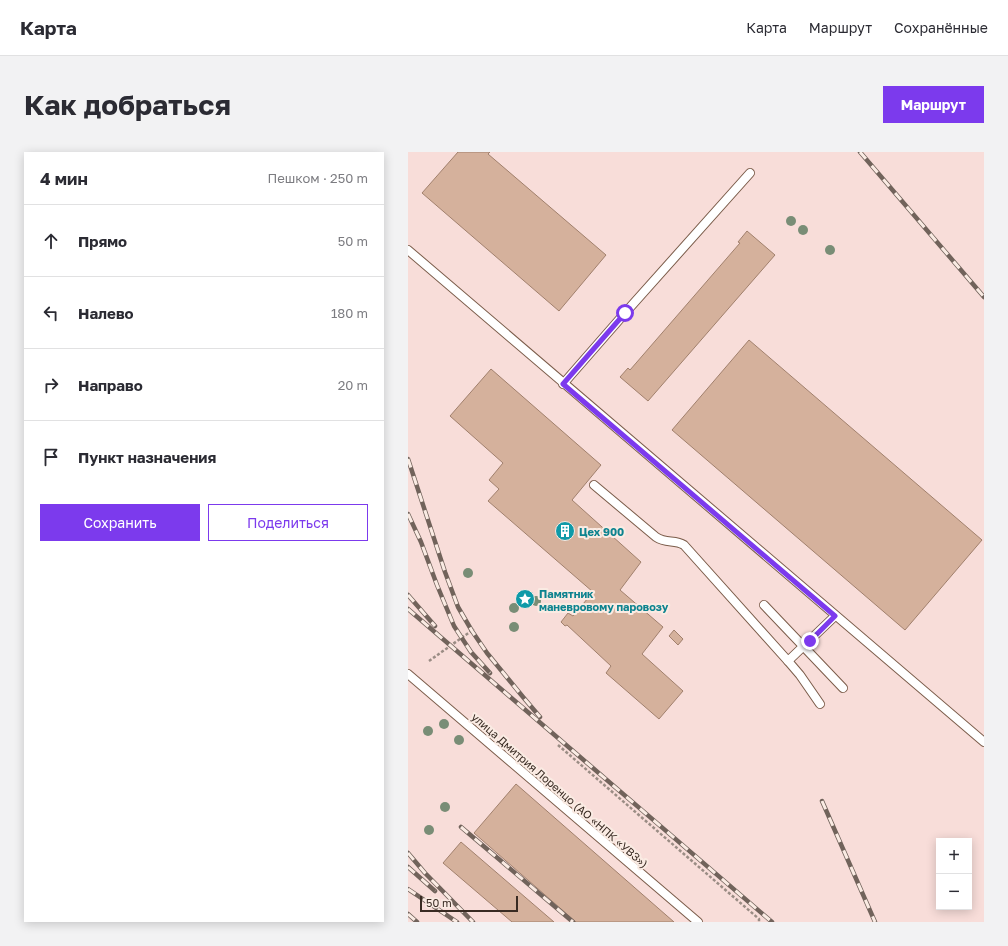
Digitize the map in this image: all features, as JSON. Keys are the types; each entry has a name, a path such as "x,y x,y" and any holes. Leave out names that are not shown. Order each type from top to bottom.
{"lane":[{"path":"563,384 750,173"},
{"path":"408,250 563,384 984,742"},
{"path":"594,485 661,541 676,542 684,545 788,661 820,704"},
{"path":"764,605 843,688"},
{"path":"788,661 835,616"},
{"name":"улица Дмитрия Лоренцо (АО «НПК «УВЗ»)","path":"408,674 698,922"}],"path":[{"path":"429,661 474,629"},
{"path":"558,745 759,919 759,922"}],"shaded area":[{"path":"408,152 984,152 984,922 408,922"}],"building":[{"path":"458,152 490,152 488,154 606,255 559,311 422,193"},
{"path":"747,231 775,255 648,401 620,377 628,368 630,370 740,243 738,242"},
{"path":"749,340 982,540 905,630 672,430"},
{"name":"Цех 900","path":"491,369 601,465 572,500 641,562 620,590 663,627 642,654 683,691 659,719 606,673 611,666 567,625 565,626 561,622 568,613 573,616 593,592 488,501 499,489 489,480 503,463 450,416"},
{"path":"674,630 683,639 678,645 669,636"},
{"path":"516,784 674,922 576,922 474,833"},
{"path":"461,842 554,922 512,922 443,863"}],"railway":[{"path":"860,152 984,297"},
{"path":"408,459 458,607 487,653 540,717"},
{"path":"408,514 421,542 454,626 471,652 490,673"},
{"path":"408,595 435,626"},
{"path":"408,609 772,922"},
{"path":"822,801 875,922"},
{"path":"461,827 573,922"},
{"path":"408,853 425,873 473,922"},
{"path":"408,867 435,891"},
{"path":"408,889 457,922"},
{"path":"408,914 417,922"}],"place":[{"name":"Цех 900","path":"565,531"},
{"name":"Памятник маневровому паровозу","path":"525,599"}],"route":[{"path":"625,313 563,384 835,616 810,641"}]}
